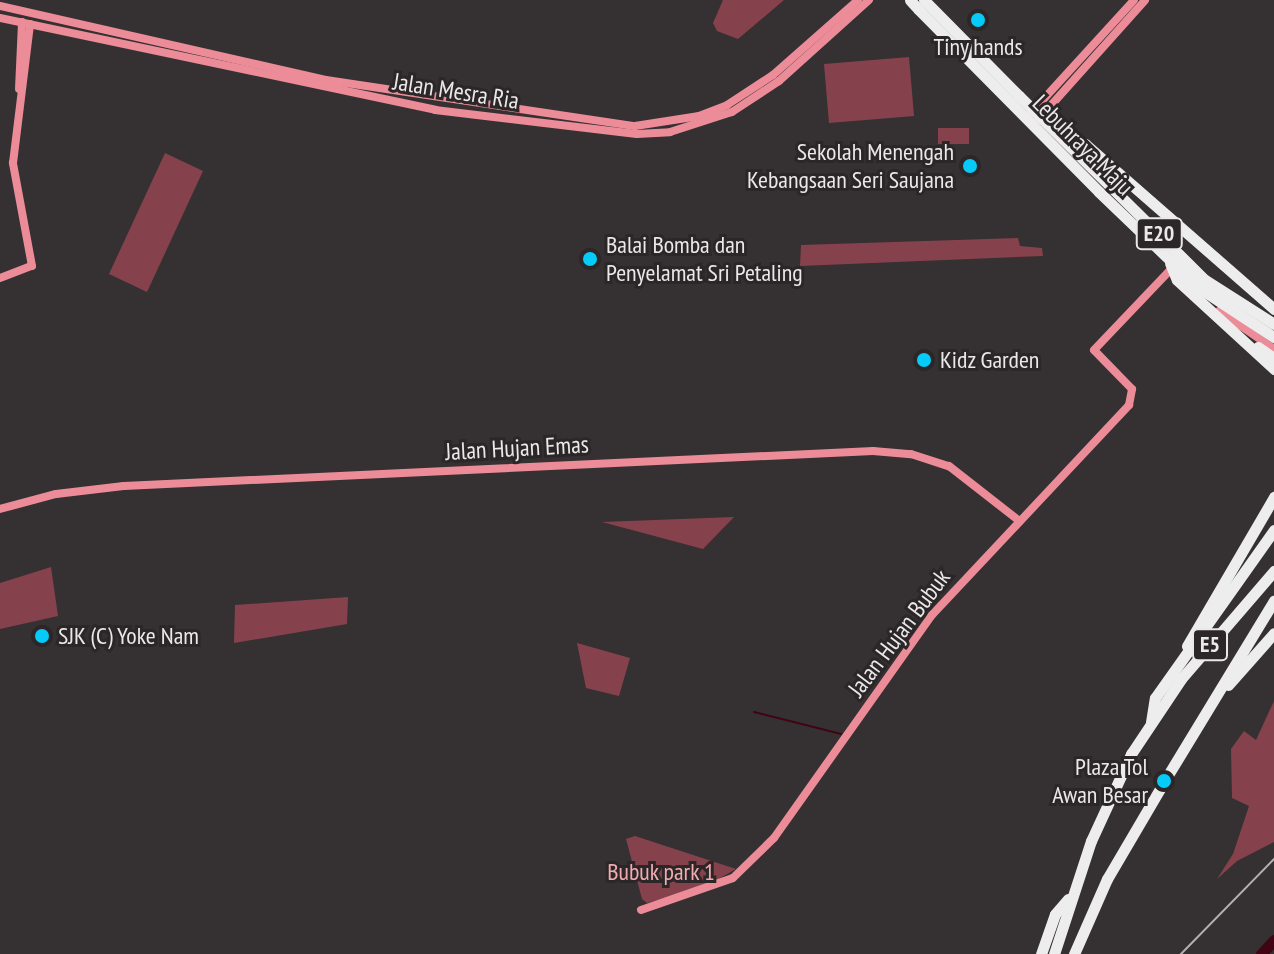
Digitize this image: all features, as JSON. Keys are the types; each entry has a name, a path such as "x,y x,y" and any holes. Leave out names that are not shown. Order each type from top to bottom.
{"highway":[{"name":"Lebuhraya Maju","path":"908,0 1171,265 1237,316 1274,335"},
{"name":"Lebuhraya Maju","path":"927,0 1205,280 1274,324"},
{"path":"1055,130 1085,144 1274,309"},
{"path":"1171,265 1177,280 1274,369"},
{"path":"1213,313 1274,358"},
{"path":"1185,658 1194,632 1274,497"},
{"path":"1151,722 1155,698 1274,530"},
{"name":"E5","path":"1054,954 1071,896 1109,799 1151,722 1274,571"},
{"name":"E5","path":"1168,775 1274,601"},
{"path":"1211,702 1274,633"},
{"path":"1074,954 1107,879 1161,787"},
{"path":"1041,954 1055,914 1071,896"}],"main road":[{"name":"Jalan Mesra Ria","path":"0,6 326,80 635,126 699,116 727,105 773,75 858,0"},
{"name":"Jalan Mesra Ria","path":"0,18 27,21 435,110 637,134 681,129 732,112 779,81 869,0"},
{"path":"908,0 1027,124 1225,317 1274,349"},
{"path":"927,0 1044,114 1197,273 1274,335"},
{"path":"1027,124 1037,107 1134,0"},
{"path":"1027,124 1044,114 1145,0"},
{"path":"0,278 32,266 14,175 27,21 16,9"},
{"path":"27,21 46,15"},
{"name":"Jalan Hujan Bubuk","path":"641,910 721,884 750,864 793,813 932,615 1129,405 1132,389 1094,350 1171,265"},
{"name":"Jalan Hujan Emas","path":"0,509 56,494 124,486 873,451 911,454 949,466 1018,520"}],"green space":[{"path":"723,0 784,0 738,39 717,31 713,23"},
{"path":"909,57 914,116 829,123 824,64"},
{"path":"938,128 969,128 969,144 938,144"},
{"path":"165,153 203,171 147,292 109,274"},
{"path":"1018,238 1020,246 1042,248 1043,256 800,266 801,245"},
{"path":"734,517 703,549 602,522"},
{"path":"51,567 58,616 0,629 0,583"},
{"path":"348,597 347,624 234,643 235,605"},
{"path":"577,643 630,658 619,696 586,688"},
{"path":"1274,701 1274,842 1237,861 1217,879 1233,854 1249,806 1232,798 1231,749 1244,731 1256,740"},
{"name":"Bubuk park 1","path":"635,836 736,869 702,888 647,903 642,899 626,839"}],"waterway":[{"path":"754,712 841,734"},
{"path":"1261,954 1274,940"}],"tram line":[{"path":"1181,954 1274,859"}],"place":[{"name":"Tiny hands","path":"978,20"},
{"name":"Sekolah Menengah Kebangsaan Seri Saujana","path":"970,166"},
{"name":"Balai Bomba dan Penyelamat Sri Petaling","path":"590,259"},
{"name":"Kidz Garden","path":"924,360"},
{"name":"SJK (C) Yoke Nam","path":"42,636"},
{"name":"Plaza Tol Awan Besar","path":"1164,781"}]}
